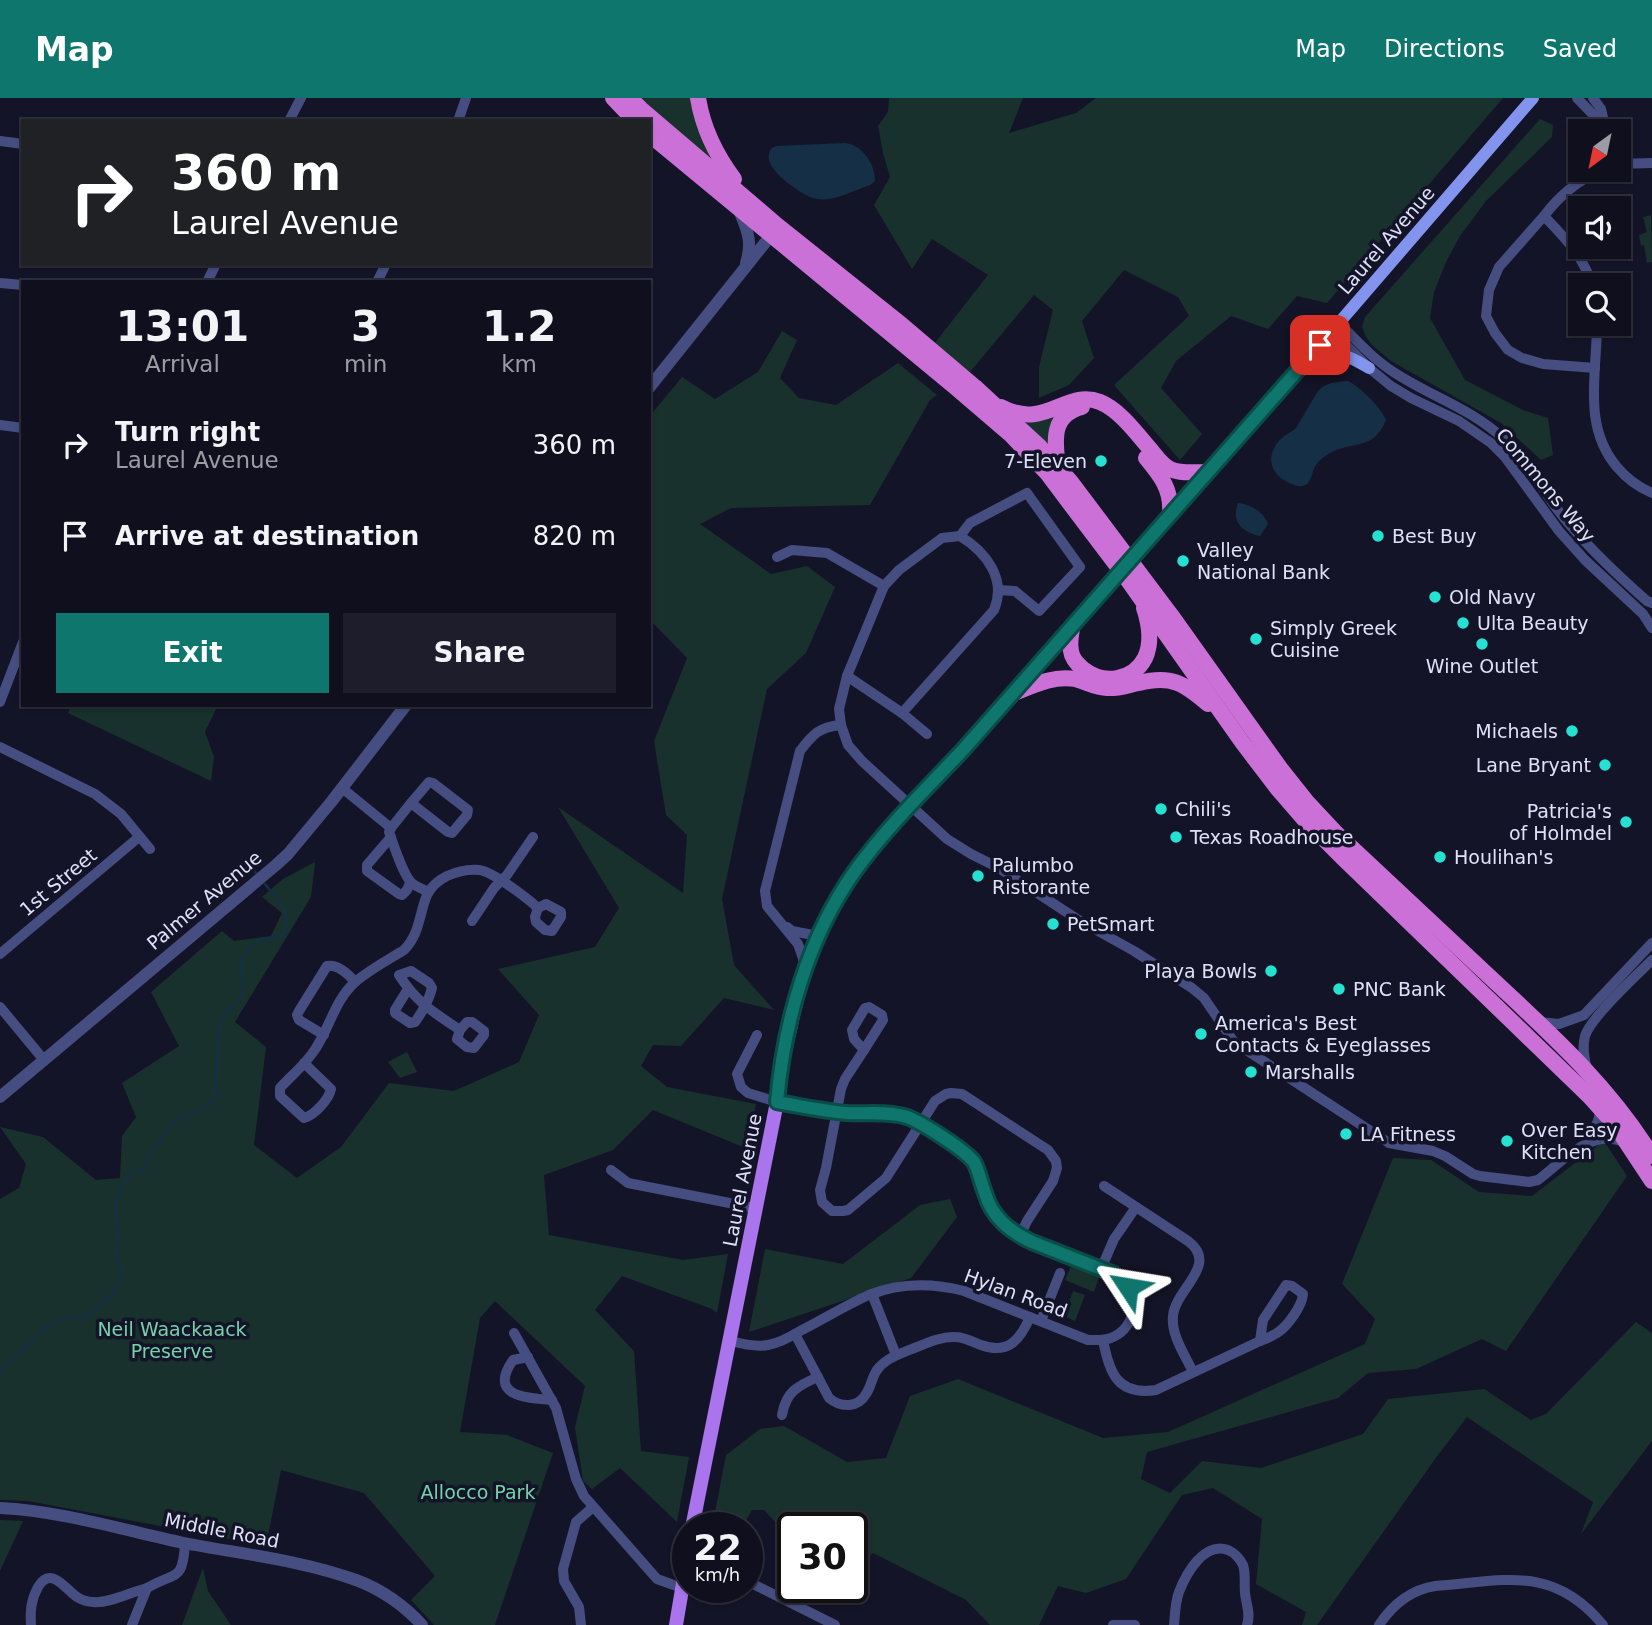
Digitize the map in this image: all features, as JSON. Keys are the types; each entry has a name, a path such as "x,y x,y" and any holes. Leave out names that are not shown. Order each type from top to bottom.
{"highway":[{"path":"612,98 633,119"},
{"path":"630,98 756,206"},
{"path":"698,98 711,142 724,166 774,230 1011,435 1047,472 1125,566 1171,615 1307,802 1335,832 1587,1070 1630,1122 1652,1156"},
{"path":"651,137 739,210 774,230 901,324 1020,428 1058,468 1125,566 1146,612 1148,649 1133,672 1116,679 1101,678 1075,662 1070,649 1073,624"},
{"path":"989,400 1009,411 1031,415 1084,399 1101,402 1122,418 1170,469 1180,472 1207,472"},
{"path":"1058,468 1055,435 1060,423 1077,408 1096,408 1111,418 1163,480 1170,496 1170,514"},
{"path":"1137,593 1277,788 1316,831 1601,1109 1628,1143 1652,1181"},
{"path":"1012,694 1060,678 1110,688 1151,680 1177,682 1192,690 1217,712 1242,742"}],"main road":[{"name":"Laurel Avenue","path":"695,1512 731,1341 787,1040 804,971 836,901 871,850 962,751 1336,327 1533,98"},
{"path":"1308,358 1329,354 1344,355 1368,368"},
{"path":"676,1625 680,1603"}],"street":[{"path":"290,119 301,98"},
{"path":"459,119 466,98"},
{"path":"1577,98 1596,119"},
{"path":"1593,98 1601,109 1603,119"},
{"path":"0,141 21,144"},
{"path":"1631,164 1652,163"},
{"path":"1580,182 1558,198 1499,267 1489,290 1486,316 1508,350 1522,358 1543,364 1595,368"},
{"path":"739,210 750,240 744,268"},
{"path":"1544,216 1569,242 1589,273"},
{"path":"651,385 774,230"},
{"path":"0,283 21,285"},
{"name":"Commons Way","path":"1336,327 1368,368 1401,392 1459,421 1491,443 1505,457 1559,531 1585,560 1643,614 1652,628"},
{"name":"Commons Way","path":"1336,327 1388,369 1480,420 1507,441 1581,538 1615,573 1652,603"},
{"path":"1596,336 1593,404 1597,429 1608,457 1628,479 1652,493"},
{"path":"0,425 21,428"},
{"path":"960,536 971,523 1027,493 1080,567 1040,611 1015,591 998,590"},
{"path":"902,713 994,610 999,598 998,579 990,565 974,545 960,536 942,538 899,570 884,586 847,676 839,709 848,745 929,824 959,847 999,868 1080,921 1192,988 1204,998 1234,1042 1389,1143 1433,1151 1480,1177 1532,1182 1587,1143 1599,1139 1628,1143"},
{"path":"777,557 792,551 827,553 884,586"},
{"path":"0,702 21,647"},
{"path":"847,676 902,713 927,734"},
{"name":"Palmer Avenue","path":"0,1097 276,865 309,829 403,707"},
{"path":"804,971 798,944 767,906 765,891 800,751 810,737 825,727 841,725"},
{"path":"0,747 95,794 121,814 150,849"},
{"path":"410,883 402,895 399,894 367,871 367,865 380,848 411,803 426,783 433,783 468,810 452,833 411,803"},
{"path":"342,788 391,832 410,883 428,892"},
{"name":"1st Street","path":"0,954 139,837"},
{"path":"472,921 533,837"},
{"path":"304,1063 329,1085 331,1092 308,1118 302,1117 282,1099 279,1092 281,1088 304,1063 324,1035 342,997 355,982 410,944 417,932 428,892 435,884 449,875 468,870 485,871 538,908"},
{"path":"548,904 561,912 552,930 545,930 536,922 538,908 548,904"},
{"path":"778,920 792,931 818,936"},
{"path":"1538,1022 1559,1024 1584,1015 1652,943"},
{"path":"1587,1070 1583,1049 1586,1034 1593,1021 1652,960"},
{"path":"324,1035 299,1020 299,1011 327,966 334,966 355,982"},
{"path":"408,989 395,1013 413,1023 425,1006 432,991 431,985 411,971 400,975 408,989 425,1006 460,1030"},
{"path":"0,1007 44,1060"},
{"path":"757,1035 737,1074 741,1087 748,1093 777,1102 836,1111 906,1116 970,1158 977,1169 993,1212 1003,1224 1020,1236 1123,1280 1130,1290 1132,1314 1124,1328 1113,1337 1103,1340 1111,1371 1121,1383 1134,1390 1156,1390 1277,1333 1302,1301 1303,1294 1286,1285 1263,1320 1260,1341"},
{"path":"864,1050 842,1084 820,1195 822,1202 838,1212 848,1210 881,1184 931,1106 941,1096 958,1093 1048,1150 1056,1161 1056,1174 1020,1236"},
{"path":"1587,1143 1601,1109"},
{"path":"611,1170 628,1183 755,1209"},
{"path":"1104,1186 1193,1244 1199,1254 1199,1266 1178,1299 1173,1318 1175,1333 1193,1372"},
{"path":"1101,1269 1114,1239 1136,1207"},
{"path":"1041,1321 1060,1273"},
{"name":"Hylan Road","path":"731,1341 761,1346 773,1344 872,1294 909,1285 943,1286 964,1291 1088,1340 1103,1340"},
{"path":"872,1294 896,1355"},
{"path":"794,1335 825,1392 834,1402 853,1405 864,1397 884,1362 896,1355 947,1337 961,1338 992,1348 1007,1346 1020,1336 1030,1317"},
{"path":"514,1333 560,1417 577,1484 584,1496 657,1579 672,1584"},
{"path":"528,1357 510,1363 506,1388 513,1394 551,1400"},
{"path":"782,1415 792,1391 802,1383 818,1377"},
{"path":"581,1625 579,1607 564,1581 563,1569 576,1522 593,1507"},
{"name":"Middle Road","path":"0,1508 42,1513 306,1566 357,1580 394,1601 422,1625"},
{"path":"31,1625 33,1599 41,1583 48,1578 54,1578 76,1596 89,1602 105,1601 147,1588 179,1572 184,1561 185,1543"},
{"path":"1174,1625 1178,1594 1188,1575 1203,1554 1221,1549 1234,1553 1244,1568 1249,1613 1247,1625"},
{"path":"1379,1625 1396,1604 1423,1589 1525,1581 1549,1584 1564,1591 1586,1607 1603,1625"},
{"path":"132,1625 147,1588"},
{"path":"763,1589 835,1625"},
{"path":"1113,1625 1135,1625"}],"green space":[{"path":"639,98 691,98 711,156 708,157"},
{"path":"889,98 1023,98 1009,133 1076,113 1096,98 1503,98 1327,303 1297,296 1268,329 1231,316 1176,361 1161,388 1202,434 1180,460 1114,385 1189,316 1178,297 1124,270 1082,321 1094,358 1069,385 1039,398 1039,367 1053,310 1034,295 970,372 934,344 988,275 932,239 912,269 874,205 890,177 878,126 888,112"},
{"path":"1540,119 1553,125 1552,137 1486,201 1460,236 1434,292 1430,318 1465,380 1523,410 1548,418 1553,455 1541,460 1501,423 1391,361 1372,345 1362,327 1365,317"},
{"path":"1651,215 1652,262 1647,263 1639,235 1647,232 1643,217"},
{"name":"Neil Waackaack Preserve","path":"782,331 797,340 780,378 799,398 836,405 898,363 937,395 930,400 870,505 731,508 700,524 771,574 807,566 835,587 806,653 767,689 722,899 734,965 774,1010 724,998 681,1046 653,1045 641,1066 667,1087 756,1104 748,1149 653,1110 613,1150 544,1175 549,1235 683,1260 728,1254 717,1313 622,1276 595,1310 634,1351 641,1451 689,1457 679,1512 672,1512 672,1517 620,1468 592,1489 583,1481 575,1427 585,1386 495,1301 480,1318 460,1432 507,1435 553,1453 495,1625 434,1625 411,1600 435,1576 364,1493 281,1470 266,1546 28,1501 0,1500 0,1199 19,1188 26,1164 0,1127 43,1137 96,1180 120,1178 122,1136 136,1117 122,1083 179,1046 151,992 222,931 234,941 271,936 282,913 262,897 283,879 315,862 311,897 235,1022 266,1047 254,1145 297,1178 341,1147 389,1083 454,1091 519,1062 539,1015 498,969 595,947 619,908 558,807 683,893 687,835 666,815 654,741 687,658 651,621 651,415 682,377 715,399 758,372"},
{"path":"1065,408 1049,446 1019,419"},
{"path":"71,707 217,707 205,732 214,757 211,781 68,713"},
{"path":"407,1052 417,1072 400,1078 388,1062"},
{"path":"1604,1141 1627,1176 1506,1351 1482,1339 1416,1369 1368,1373 1338,1398 1147,1452 1141,1479 1170,1493 1202,1461 1261,1468 1363,1434 1388,1399 1484,1389 1531,1420 1546,1414 1636,1322 1652,1333 1652,1441 1581,1534 1593,1502 1467,1417 1317,1625 1302,1625 1306,1612 1256,1584 1262,1519 1213,1488 1182,1495 1126,1579 1086,1593 1058,1586 1039,1625 990,1625 966,1600 873,1553 868,1557 868,1512 777,1512 777,1524 764,1510 715,1512 726,1455 760,1429 784,1426 847,1462 886,1458 910,1396 958,1379 1103,1438 1168,1432 1365,1344 1375,1319 1342,1284 1393,1158 1431,1160 1479,1192 1532,1196"},
{"path":"950,1199 957,1217 911,1278 749,1332 765,1249 843,1264 920,1205"},
{"path":"1071,1266 1099,1277 1094,1292 1065,1280"},
{"path":"1073,1291 1085,1295 1075,1321 1064,1316"},
{"path":"0,1520 23,1521 0,1571"},
{"path":"203,1568 208,1591 231,1625 182,1625"}],"water":[{"path":"846,143 858,148 867,157 873,168 875,181 830,199 817,199 795,188 779,175 769,160 770,151 776,146"},
{"path":"1348,381 1359,388 1379,409 1386,420 1381,430 1368,441 1325,456 1317,463 1310,481 1305,485 1297,486 1282,479 1273,469 1271,458 1278,442 1296,428 1321,388 1335,382"},
{"path":"1238,503 1256,509 1266,520 1268,524 1260,536 1243,529 1237,521"}],"waterway":[{"path":"247,861 256,873"},
{"path":"0,1374 49,1325 66,1318 90,1314 116,1290 121,1269 116,1248 119,1237 115,1211 116,1201 125,1181 131,1173 144,1169 152,1151 173,1122 206,1107 215,1098 219,1031 223,1017 241,996 242,959 256,943 280,936 287,926 286,914 265,884"}],"place":[{"name":"7-Eleven","path":"1101,461"},
{"name":"Best Buy","path":"1378,536"},
{"name":"Valley National Bank","path":"1183,561"},
{"name":"Old Navy","path":"1435,597"},
{"name":"Ulta Beauty","path":"1463,623"},
{"name":"Simply Greek Cuisine","path":"1256,639"},
{"name":"Wine Outlet","path":"1482,644"},
{"name":"Michaels","path":"1572,731"},
{"name":"Lane Bryant","path":"1605,765"},
{"name":"Chili's","path":"1161,809"},
{"name":"Patricia's of Holmdel","path":"1626,822"},
{"name":"Texas Roadhouse","path":"1176,837"},
{"name":"Houlihan's","path":"1440,857"},
{"name":"Palumbo Ristorante","path":"978,876"},
{"name":"PetSmart","path":"1053,924"},
{"name":"Playa Bowls","path":"1271,971"},
{"name":"PNC Bank","path":"1339,989"},
{"name":"America's Best Contacts & Eyeglasses","path":"1201,1034"},
{"name":"Marshalls","path":"1251,1072"},
{"name":"LA Fitness","path":"1346,1134"},
{"name":"Over Easy Kitchen","path":"1507,1141"}],"route":[{"path":"1128,1287 1114,1274 1032,1242 1003,1224 989,1205 977,1169 970,1158 908,1117 849,1113 777,1102 787,1040 804,971 818,936 836,901 871,850 962,751 1320,345"}],"park label":[{"name":"Allocco Park","path":"478,1492"}]}
